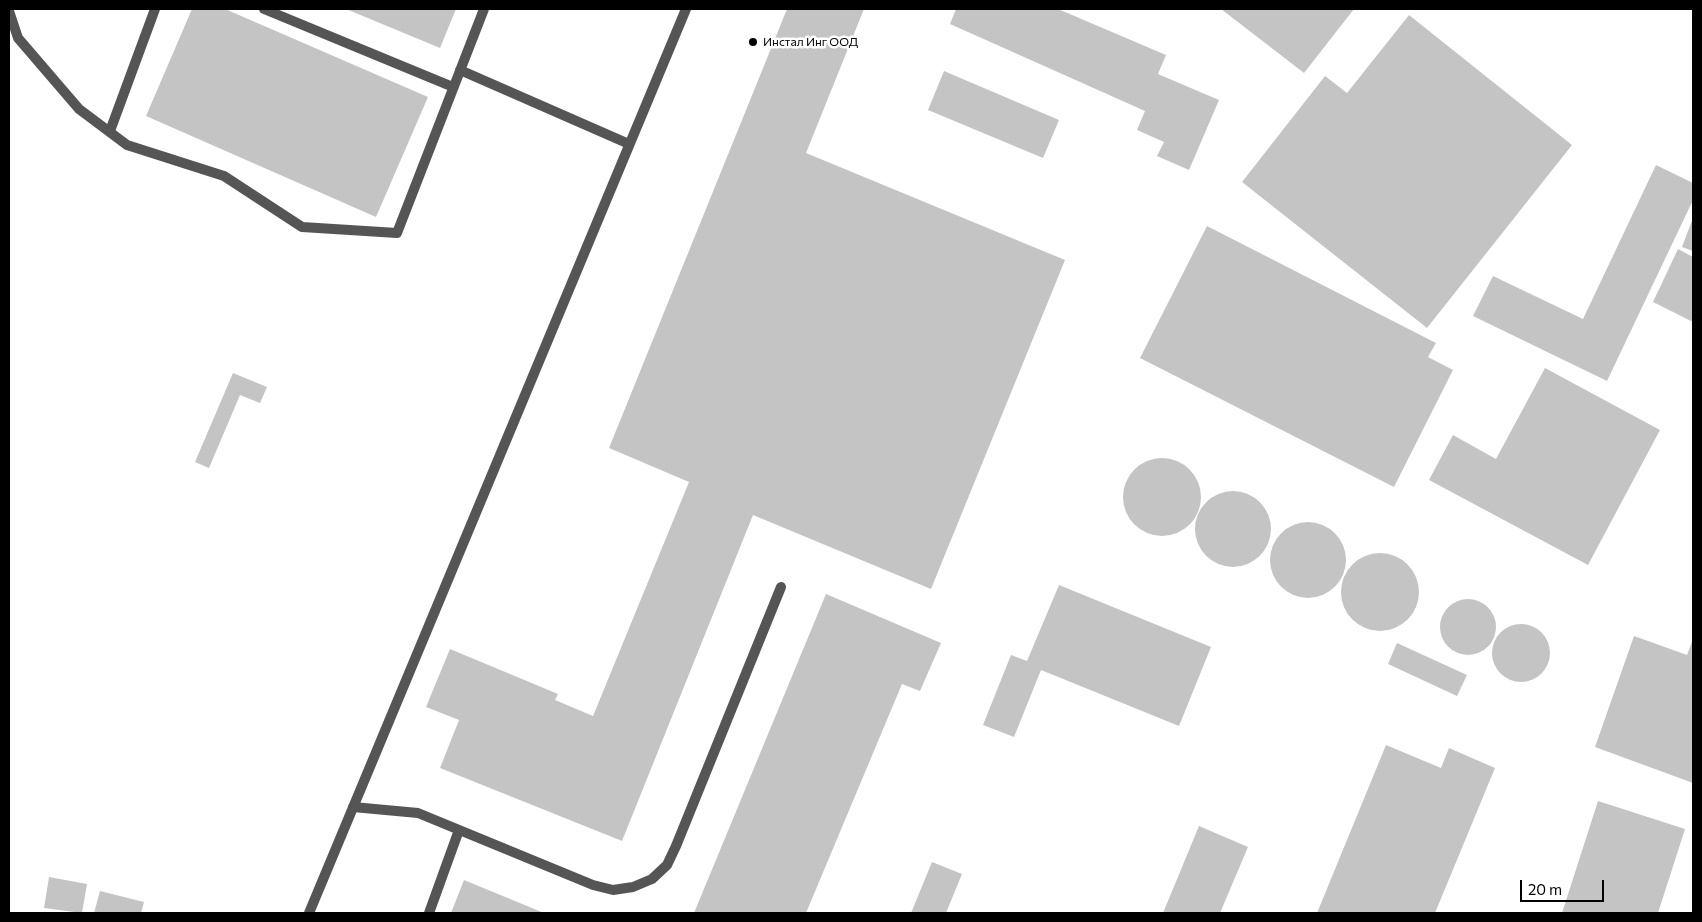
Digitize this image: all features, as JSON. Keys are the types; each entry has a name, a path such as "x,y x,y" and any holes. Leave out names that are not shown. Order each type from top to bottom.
{"street":[{"path":"110,132 155,9"},
{"path":"264,9 453,87"},
{"path":"9,11 18,38 79,109 127,145 224,176 302,227 397,233 484,9"},
{"path":"309,913 686,9"},
{"path":"460,70 629,144"},
{"path":"353,807 418,814 593,885 612,890 633,887 652,879 667,865 676,846 781,587"},
{"path":"429,913 459,830"}],"building":[{"path":"192,9 225,9 428,97 376,217 146,116"},
{"path":"346,9 456,9 440,48"},
{"path":"787,9 864,9 806,153 1065,260 931,589 753,515 622,841 440,768 459,720 426,707 450,649 558,694 555,700 593,716 689,482 609,448"},
{"path":"956,9 1058,9 1166,55 1158,74 1219,100 1189,170 1157,156 1164,142 1137,130 1145,111 950,24"},
{"path":"1221,9 1354,9 1304,73"},
{"path":"1409,15 1572,145 1427,328 1242,182 1325,76 1347,93"},
{"path":"944,71 1059,120 1043,158 928,110"},
{"path":"1656,165 1693,183 1693,200 1607,381 1473,316 1493,276 1583,319"},
{"path":"1693,218 1693,251 1682,247"},
{"path":"1207,226 1436,343 1428,357 1453,370 1394,487 1140,358"},
{"path":"1678,249 1693,257 1693,322 1653,302"},
{"path":"1545,368 1660,430 1588,565 1429,480 1453,435 1496,459"},
{"path":"233,373 267,387 260,403 240,395 209,468 195,462"},
{"path":"1162,458 1177,461 1189,470 1198,482 1201,497 1198,512 1189,524 1177,533 1162,536 1147,533 1135,524 1126,512 1123,497 1126,482 1135,470 1147,461"},
{"path":"1226,491 1240,491 1254,497 1265,508 1271,522 1268,544 1260,556 1240,567 1226,567 1212,561 1201,550 1195,536 1195,522 1201,508 1212,497"},
{"path":"1308,522 1322,525 1335,533 1343,546 1346,560 1343,574 1335,587 1322,595 1308,598 1294,595 1281,587 1273,574 1270,560 1273,546 1281,533 1294,525"},
{"path":"1372,553 1388,553 1402,559 1413,570 1419,584 1419,600 1413,614 1402,625 1388,631 1372,631 1358,625 1347,614 1341,600 1341,584 1347,570 1358,559"},
{"path":"1059,585 1211,647 1179,726 1041,670 1014,737 983,725 1011,655 1027,661"},
{"path":"826,594 941,643 920,691 902,684 806,913 694,913"},
{"path":"1468,599 1479,601 1488,607 1494,616 1496,627 1494,638 1488,647 1479,653 1468,655 1457,653 1448,647 1442,638 1440,627 1442,616 1448,607 1457,601"},
{"path":"1515,624 1527,624 1542,632 1550,647 1550,659 1542,674 1527,682 1515,682 1500,674 1492,659 1492,647 1500,632"},
{"path":"1634,636 1687,655 1693,639 1693,783 1595,747"},
{"path":"1397,643 1467,675 1457,696 1388,664"},
{"path":"1386,745 1441,768 1449,748 1495,768 1435,913 1317,913"},
{"path":"1598,801 1685,829 1658,913 1562,913"},
{"path":"1199,826 1248,847 1220,913 1163,913"},
{"path":"932,862 962,874 946,913 911,913"},
{"path":"49,877 87,884 82,913 44,908"},
{"path":"464,880 544,913 451,913"},
{"path":"100,891 144,902 141,913 94,913"}],"place":[{"name":"Инстал Инг ООД","path":"753,42"}]}
